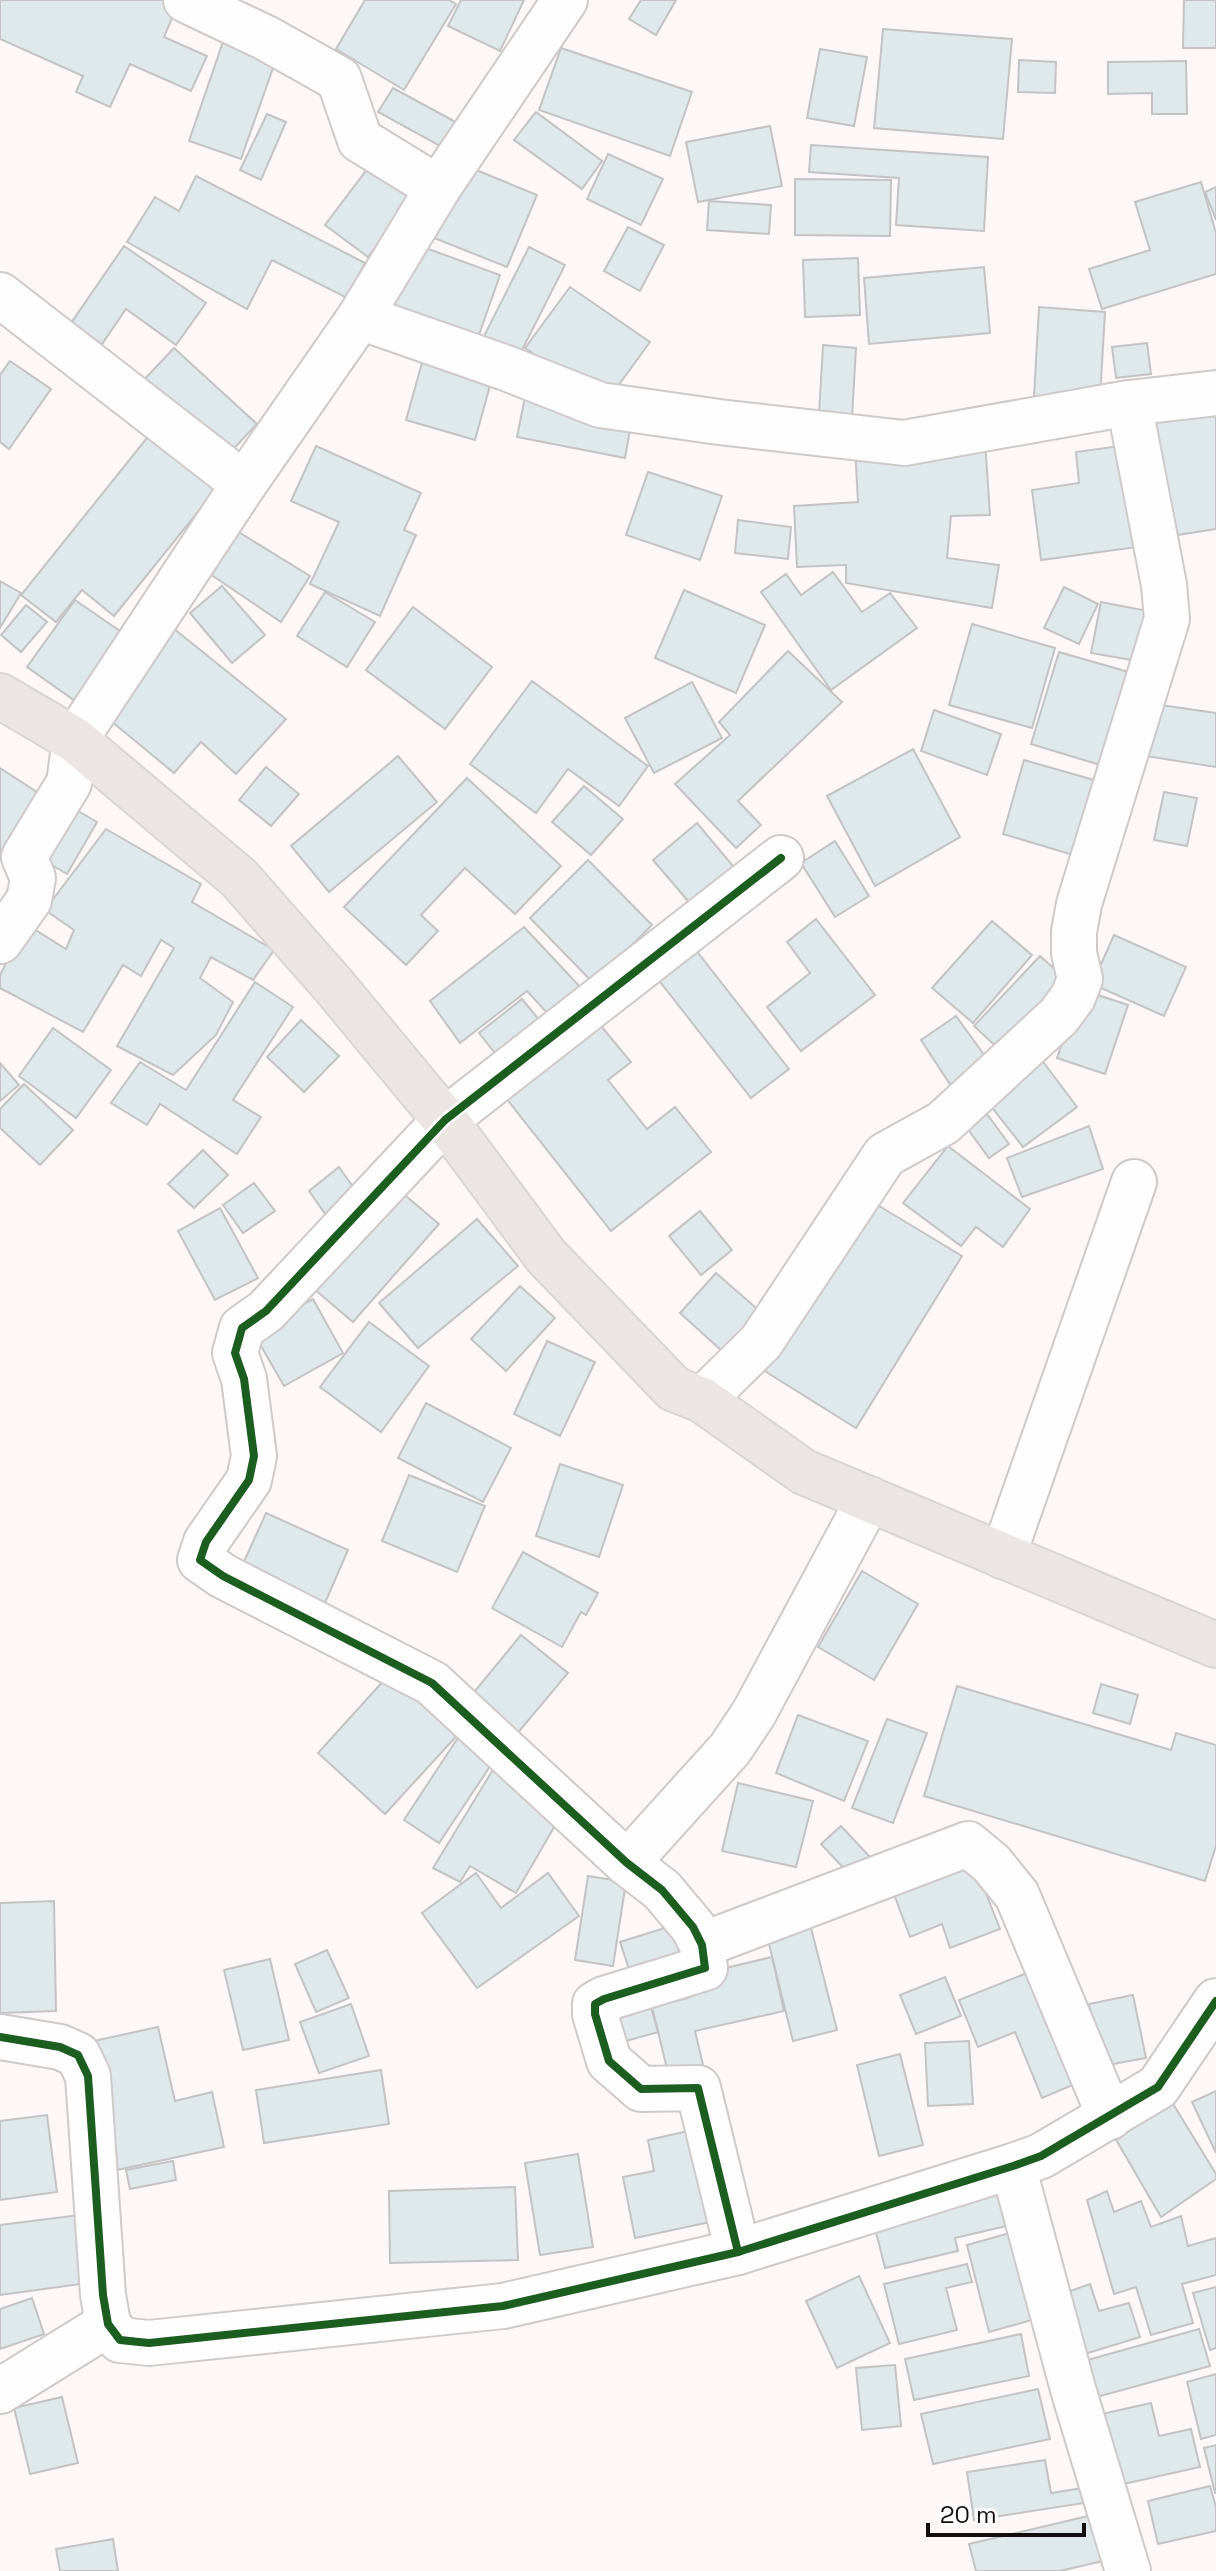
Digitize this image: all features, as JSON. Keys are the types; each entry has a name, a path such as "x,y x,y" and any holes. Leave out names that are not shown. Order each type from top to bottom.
{"main road":[{"path":"0,696 75,740 239,878 445,1120 546,1256 674,1389 702,1400 804,1472 1216,1645"}],"street":[{"path":"186,0 266,38 339,79 360,140 438,188"},
{"path":"0,941 29,900 33,878 24,857 69,783 75,740 244,484 360,317 438,188 565,0"},
{"path":"0,295 244,484"},
{"path":"360,317 600,405 904,443 1129,403 1216,393"},
{"path":"702,1400 761,1342 885,1155 943,1123 1059,1016 1073,997 1080,979 1074,953 1079,904 1167,619 1164,585 1129,403"},
{"path":"738,2252 698,2088 641,2089 609,2061 595,2014 595,2004 604,1999 705,1968 702,1945 693,1927 662,1890 627,1863 432,1683 223,1576 200,1560 206,1542 249,1480 254,1456 244,1379 235,1353 242,1328 266,1311 445,1120 781,858"},
{"path":"1003,1556 1134,1182"},
{"path":"627,1863 730,1749 754,1713 869,1499"},
{"path":"702,1945 968,1844 991,1863 1017,1895 1110,2117"},
{"path":"0,2037 60,2047 78,2055 88,2076 103,2295 108,2324 120,2340 149,2343 503,2306 738,2252 1013,2166 1041,2156 1158,2087 1216,2001"},
{"path":"1013,2166 1073,2389 1128,2571"},
{"path":"0,2391 108,2324"}],"building":[{"path":"0,0 170,0 178,4 164,37 207,56 191,91 130,64 110,107 76,92 83,76 0,39"},
{"path":"365,0 449,0 456,4 404,90 336,49"},
{"path":"461,0 524,0 500,51 448,26"},
{"path":"641,0 676,0 656,35 629,19"},
{"path":"1184,0 1216,0 1216,48 1183,48"},
{"path":"883,29 1012,39 1003,139 874,128"},
{"path":"226,33 279,51 241,159 189,141"},
{"path":"561,48 692,92 670,156 539,110"},
{"path":"820,49 867,57 854,126 807,118"},
{"path":"1019,60 1056,62 1055,93 1018,92"},
{"path":"1186,61 1187,114 1152,114 1152,93 1108,94 1108,62"},
{"path":"393,88 463,126 449,151 378,112"},
{"path":"536,112 602,161 582,189 514,140"},
{"path":"267,114 286,122 261,180 240,170"},
{"path":"770,126 782,186 698,202 686,142"},
{"path":"811,145 988,157 984,231 896,225 899,178 809,172"},
{"path":"608,154 663,179 641,225 587,199"},
{"path":"464,165 537,195 507,267 434,238"},
{"path":"368,168 412,200 368,257 325,225"},
{"path":"196,176 365,263 347,298 272,260 247,309 127,242 155,197 179,211"},
{"path":"795,179 891,180 890,236 795,235"},
{"path":"1201,182 1216,233 1216,274 1102,309 1089,269 1150,250 1135,202"},
{"path":"1216,187 1216,220 1205,192"},
{"path":"709,201 771,205 769,234 707,230"},
{"path":"628,227 664,245 640,291 604,271"},
{"path":"409,242 500,275 475,346 383,313"},
{"path":"124,246 206,303 176,345 126,309 102,344 71,323"},
{"path":"529,247 565,265 517,360 481,342"},
{"path":"858,258 860,315 805,317 803,260"},
{"path":"984,267 990,333 869,344 864,278"},
{"path":"570,287 650,342 604,405 525,348"},
{"path":"1039,307 1105,312 1100,399 1034,396"},
{"path":"1147,343 1151,374 1116,378 1112,347"},
{"path":"823,345 856,348 852,418 819,415"},
{"path":"174,348 257,424 223,460 140,384"},
{"path":"425,352 494,371 475,440 406,420"},
{"path":"10,361 51,389 9,449 0,442 0,375"},
{"path":"526,392 633,413 625,458 517,437"},
{"path":"1213,401 1216,420 1216,529 1165,537 1144,410"},
{"path":"155,428 222,482 114,616 82,590 56,622 21,595"},
{"path":"985,441 990,515 951,516 947,558 999,565 992,608 846,583 846,565 797,567 794,506 858,502 855,448"},
{"path":"1134,444 1152,545 1041,560 1032,490 1079,483 1076,452"},
{"path":"316,446 421,493 404,530 416,535 380,616 310,584 339,522 291,501"},
{"path":"648,472 722,496 700,560 626,535"},
{"path":"738,520 791,527 788,559 735,553"},
{"path":"237,531 310,576 281,622 210,574"},
{"path":"833,572 862,612 890,593 917,628 831,690 761,592 786,574 801,595"},
{"path":"0,581 21,593 0,628"},
{"path":"222,586 265,635 232,663 190,613"},
{"path":"1064,587 1098,604 1079,644 1044,628"},
{"path":"684,590 765,625 736,693 655,658"},
{"path":"325,592 375,622 347,667 297,636"},
{"path":"75,600 133,640 85,708 27,667"},
{"path":"1101,602 1158,613 1149,663 1091,653"},
{"path":"26,605 47,622 21,652 1,635"},
{"path":"413,607 492,667 445,729 366,670"},
{"path":"972,624 1055,648 1032,728 949,705"},
{"path":"173,628 286,719 236,774 201,742 174,773 100,712"},
{"path":"788,651 842,702 738,801 761,825 736,848 675,784 730,735 719,722"},
{"path":"1059,652 1139,675 1110,768 1031,744"},
{"path":"532,681 648,766 619,806 568,769 536,813 470,764"},
{"path":"692,682 722,738 654,773 625,718"},
{"path":"1147,703 1216,713 1216,767 1139,755"},
{"path":"934,710 1001,734 987,775 921,751"},
{"path":"913,749 960,837 875,886 827,796"},
{"path":"398,756 437,802 329,892 291,846"},
{"path":"1024,760 1101,782 1080,857 1003,834"},
{"path":"266,767 299,794 271,826 239,800"},
{"path":"0,768 54,803 16,862 0,852"},
{"path":"467,778 561,866 515,914 465,868 421,915 438,931 406,965 344,907"},
{"path":"584,786 623,819 591,855 552,822"},
{"path":"1164,792 1197,798 1187,846 1154,840"},
{"path":"61,801 97,822 67,874 31,853"},
{"path":"697,823 738,872 694,908 653,860"},
{"path":"106,829 201,884 192,902 274,950 253,980 211,957 200,978 233,1002 216,1035 173,1075 117,1046 174,948 161,940 141,976 123,965 83,1032 0,988 0,975 23,931 29,926 66,949 74,930 45,910"},
{"path":"835,841 869,896 835,917 801,863"},
{"path":"588,860 652,925 627,950 636,961 603,993 530,918"},
{"path":"816,919 875,995 801,1051 767,1007 810,973 787,942"},
{"path":"992,921 1032,955 973,1023 932,988"},
{"path":"524,927 582,989 549,1015 527,991 460,1043 430,1001"},
{"path":"1114,935 1186,967 1164,1016 1092,984"},
{"path":"688,940 789,1069 751,1098 650,969"},
{"path":"1040,956 1076,988 1004,1054 974,1026"},
{"path":"255,982 293,1007 233,1100 261,1117 237,1154 160,1104 147,1125 111,1103 140,1062 186,1090"},
{"path":"1080,989 1128,1005 1105,1074 1057,1058"},
{"path":"522,999 549,1032 506,1067 479,1033"},
{"path":"956,1016 995,1070 957,1095 921,1040"},
{"path":"301,1020 339,1056 304,1092 267,1057"},
{"path":"596,1020 631,1062 608,1080 647,1129 675,1107 711,1152 611,1231 502,1093"},
{"path":"53,1028 111,1070 76,1118 19,1076"},
{"path":"1038,1055 1077,1107 1023,1147 983,1096"},
{"path":"0,1063 19,1085 0,1101"},
{"path":"24,1084 73,1130 40,1165 0,1128 0,1109"},
{"path":"984,1110 1009,1144 989,1158 964,1124"},
{"path":"1089,1126 1103,1169 1022,1197 1007,1158"},
{"path":"948,1146 1030,1209 1003,1247 976,1227 961,1246 903,1203"},
{"path":"203,1150 228,1175 194,1208 168,1184"},
{"path":"339,1167 363,1201 333,1225 309,1191"},
{"path":"254,1183 275,1211 243,1233 223,1205"},
{"path":"393,1185 439,1224 353,1322 307,1283"},
{"path":"861,1195 962,1256 856,1428 755,1365"},
{"path":"220,1208 258,1278 215,1300 178,1231"},
{"path":"700,1211 732,1250 701,1275 669,1236"},
{"path":"477,1219 518,1266 418,1348 379,1303"},
{"path":"716,1273 770,1320 733,1361 680,1313"},
{"path":"520,1286 555,1318 506,1371 471,1339"},
{"path":"313,1299 343,1353 284,1386 253,1332"},
{"path":"369,1322 429,1366 381,1432 320,1387"},
{"path":"547,1341 595,1362 560,1436 514,1414"},
{"path":"426,1403 511,1448 483,1502 398,1458"},
{"path":"560,1464 623,1485 599,1557 536,1536"},
{"path":"409,1475 485,1506 457,1572 382,1541"},
{"path":"266,1513 348,1550 325,1603 242,1566"},
{"path":"523,1552 598,1593 586,1615 581,1612 562,1647 492,1608"},
{"path":"862,1571 918,1604 874,1680 818,1647"},
{"path":"521,1635 568,1673 511,1741 465,1703"},
{"path":"396,1667 463,1729 385,1814 318,1753"},
{"path":"1101,1684 1138,1695 1130,1724 1093,1713"},
{"path":"957,1686 1171,1750 1176,1733 1216,1745 1216,1846 1205,1881 924,1796"},
{"path":"798,1715 868,1741 844,1801 776,1773"},
{"path":"887,1719 927,1733 893,1823 852,1808"},
{"path":"463,1730 499,1753 439,1843 404,1820"},
{"path":"494,1768 564,1810 516,1893 470,1866 460,1882 433,1868"},
{"path":"738,1783 813,1801 796,1867 722,1851"},
{"path":"841,1826 870,1857 850,1875 821,1844"},
{"path":"972,1858 1000,1929 950,1948 942,1924 910,1937 892,1889"},
{"path":"476,1873 501,1908 548,1873 579,1916 477,1988 422,1913"},
{"path":"588,1876 626,1882 613,1966 575,1960"},
{"path":"54,1901 56,2011 0,2013 0,1903"},
{"path":"808,1916 837,2030 793,2041 765,1928"},
{"path":"671,1926 686,1969 635,1987 620,1942"},
{"path":"327,1950 349,1998 316,2012 295,1964"},
{"path":"772,1957 784,2011 695,2031 704,2069 669,2077 652,2007 688,1998 683,1978"},
{"path":"270,1959 289,2040 243,2050 224,1970"},
{"path":"1042,1967 1089,2078 1042,2098 1015,2032 978,2047 959,2000"},
{"path":"945,1977 961,2016 916,2034 900,1995"},
{"path":"1133,1995 1146,2058 1102,2066 1089,2004"},
{"path":"649,2000 658,2032 619,2043 611,2010"},
{"path":"351,2004 369,2056 319,2073 300,2022"},
{"path":"158,2027 175,2101 212,2092 224,2147 117,2170 89,2042"},
{"path":"969,2041 973,2104 928,2106 925,2043"},
{"path":"900,2054 923,2145 879,2156 857,2065"},
{"path":"381,2070 389,2124 264,2143 256,2090"},
{"path":"1216,2091 1216,2153 1192,2102"},
{"path":"1167,2094 1216,2174 1216,2179 1161,2217 1111,2131"},
{"path":"47,2115 57,2192 0,2200 0,2121"},
{"path":"697,2129 715,2221 635,2238 623,2177 654,2171 648,2140"},
{"path":"578,2154 593,2247 540,2255 525,2163"},
{"path":"173,2161 176,2180 130,2189 126,2170"},
{"path":"515,2187 518,2260 390,2263 389,2191"},
{"path":"1007,2188 1015,2224 955,2238 958,2251 885,2268 873,2220"},
{"path":"1107,2191 1114,2212 1141,2201 1151,2227 1181,2216 1188,2246 1216,2238 1216,2275 1182,2284 1193,2323 1151,2335 1136,2287 1114,2294 1087,2200"},
{"path":"79,2215 88,2283 0,2295 0,2225"},
{"path":"1021,2230 1046,2316 989,2332 967,2245"},
{"path":"967,2264 972,2282 946,2288 957,2330 899,2344 884,2284"},
{"path":"859,2276 890,2343 837,2368 806,2301"},
{"path":"1090,2284 1099,2311 1129,2303 1140,2337 1075,2357 1056,2296"},
{"path":"1216,2287 1216,2348 1210,2350 1193,2293"},
{"path":"32,2298 44,2334 0,2349 0,2309"},
{"path":"1199,2329 1210,2366 1082,2401 1073,2364"},
{"path":"1021,2334 1029,2376 914,2400 905,2359"},
{"path":"895,2365 901,2426 862,2430 856,2368"},
{"path":"1216,2374 1216,2435 1201,2439 1187,2382"},
{"path":"1038,2389 1050,2439 933,2464 921,2414"},
{"path":"62,2397 78,2463 30,2474 14,2408"},
{"path":"1151,2403 1159,2436 1191,2429 1200,2467 1110,2487 1093,2416"},
{"path":"1216,2445 1216,2493 1215,2493 1204,2448"},
{"path":"1045,2460 1051,2493 1095,2486 1097,2501 974,2520 967,2472"},
{"path":"1210,2486 1216,2507 1216,2531 1158,2544 1148,2501"},
{"path":"1105,2512 1116,2558 1060,2571 976,2571 969,2544"},
{"path":"113,2539 118,2571 60,2571 56,2549"}],"cycle path":[{"path":"738,2252 698,2088 641,2089 609,2061 595,2014 595,2004 604,1999 705,1968 702,1945 693,1927 662,1890 627,1863 432,1683 223,1576 200,1560 206,1542 249,1480 254,1456 244,1379 235,1353 242,1328 266,1311 445,1120 781,858"},
{"path":"0,2037 60,2047 78,2055 88,2076 103,2295 108,2324 120,2340 149,2343 503,2306 738,2252 1013,2166 1041,2156 1158,2087 1216,2001"}]}
